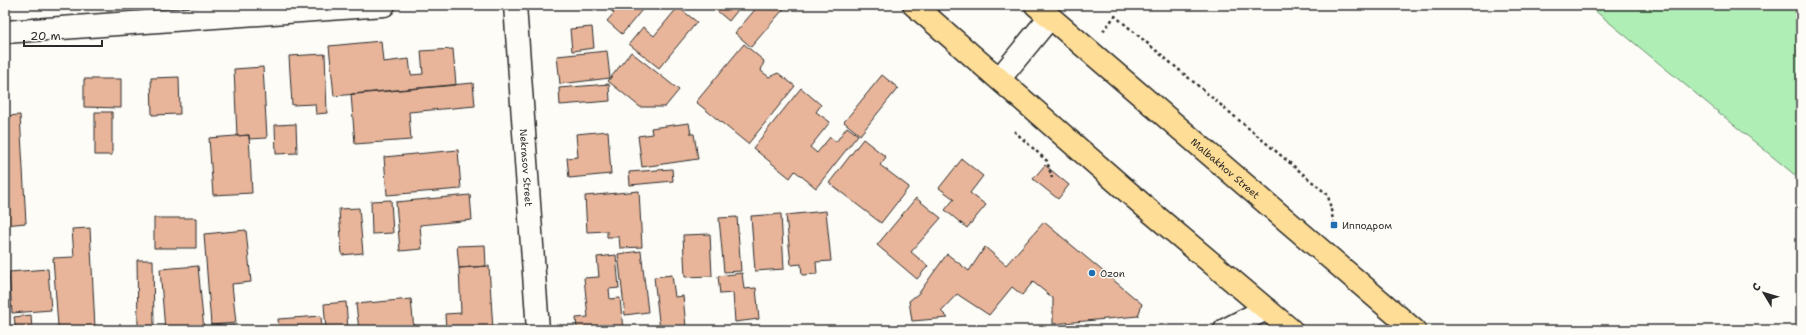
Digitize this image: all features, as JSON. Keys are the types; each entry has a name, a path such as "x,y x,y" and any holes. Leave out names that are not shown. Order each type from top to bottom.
{"main road":[{"path":"914,5 1000,78 1151,212 1291,330"},
{"name":"Malbakhov Street","path":"1043,11 1414,330"}],"street":[{"path":"5,32 384,5"},
{"name":"Nekrasov Street","path":"515,5 538,330"},
{"path":"1000,78 1043,11"},
{"path":"1225,330 1266,309"}],"path":[{"path":"1100,35 1115,16 1328,195 1334,225"},
{"path":"1014,131 1047,161 1052,178"}],"green space":[{"path":"1588,5 1801,5 1801,180"}],"building":[{"path":"604,5 646,5 622,34 607,21 614,13"},
{"path":"710,5 742,5 729,21"},
{"path":"759,5 787,5 751,47 735,33"},
{"path":"678,7 697,22 659,68 629,44 643,27 654,36"},
{"path":"592,27 594,48 572,51 570,29"},
{"path":"381,41 383,62 409,59 411,75 423,74 421,51 453,49 456,85 334,96 329,46"},
{"path":"744,44 764,61 761,71 769,77 778,73 795,86 748,144 696,102"},
{"path":"607,51 610,78 560,84 557,56"},
{"path":"631,52 679,90 665,107 640,107 608,81"},
{"path":"325,54 327,113 316,114 315,104 292,105 289,56"},
{"path":"263,67 267,138 249,139 249,135 237,136 234,69"},
{"path":"882,75 898,88 860,135 844,122"},
{"path":"179,77 180,114 152,115 151,78"},
{"path":"84,79 121,79 121,108 84,107"},
{"path":"473,83 475,106 409,112 411,140 355,144 351,94"},
{"path":"609,84 610,101 560,105 559,88"},
{"path":"801,88 821,105 816,112 830,122 810,147 817,153 830,137 836,142 847,127 858,135 816,188 795,171 790,178 753,148"},
{"path":"95,112 112,112 112,155 95,155"},
{"path":"20,115 26,223 5,225 5,116"},
{"path":"689,123 691,134 694,134 698,159 642,167 638,136 652,134 651,128"},
{"path":"296,124 297,153 276,154 275,125"},
{"path":"608,131 611,174 569,178 567,158 578,157 576,134"},
{"path":"249,135 252,193 213,195 209,138"},
{"path":"863,139 886,157 880,165 909,187 881,223 829,183"},
{"path":"458,150 461,189 387,195 384,157"},
{"path":"962,159 983,176 970,193 986,205 967,228 945,210 954,199 939,188"},
{"path":"1045,165 1069,185 1058,199 1033,179"},
{"path":"672,169 673,181 630,185 629,172"},
{"path":"639,191 642,247 620,248 619,237 607,237 607,231 587,232 585,196"},
{"path":"470,195 472,220 420,225 422,249 400,251 396,202"},
{"path":"916,198 941,218 911,252 928,266 917,279 877,245"},
{"path":"391,200 393,233 372,234 371,201"},
{"path":"359,208 363,253 342,255 339,209"},
{"path":"826,211 831,261 816,262 817,274 802,275 801,264 791,265 786,215"},
{"path":"781,214 784,269 755,271 751,216"},
{"path":"737,217 741,271 724,272 719,218"},
{"path":"154,218 196,218 196,248 154,248"},
{"path":"1044,222 1142,304 1138,316 1053,324 1053,298 1033,282 1022,295 1012,287 989,315 957,294 941,311 948,318 912,321 909,301 919,293 947,254 969,271 985,247 1006,265"},
{"path":"90,228 95,328 94,330 60,330 58,326 53,258 74,257 72,229"},
{"path":"246,230 251,282 232,284 236,323 211,325 204,234"},
{"path":"710,234 712,276 685,277 683,235"},
{"path":"485,245 486,266 459,268 457,246"},
{"path":"641,251 648,312 625,315 618,254"},
{"path":"616,255 619,288 609,289 610,299 620,298 623,330 577,330 576,318 588,317 584,278 599,277 597,257"},
{"path":"137,260 153,260 154,326 138,326"},
{"path":"198,266 204,330 165,330 160,269"},
{"path":"489,266 493,330 446,330 445,314 461,313 459,268"},
{"path":"48,269 51,310 12,313 9,272"},
{"path":"742,273 744,289 756,288 759,319 735,322 733,293 720,294 718,276"},
{"path":"672,275 675,297 683,296 686,327 660,330 654,277"},
{"path":"411,299 414,330 359,330 356,304"},
{"path":"346,302 348,330 326,330 324,304"},
{"path":"31,315 32,330 16,330 14,317"},
{"path":"321,316 322,330 279,330 278,319"},
{"path":"234,326 234,330 205,330 205,327"}],"place":[{"name":"Ипподром","path":"1334,225"},
{"name":"Ozon","path":"1092,273"}]}
